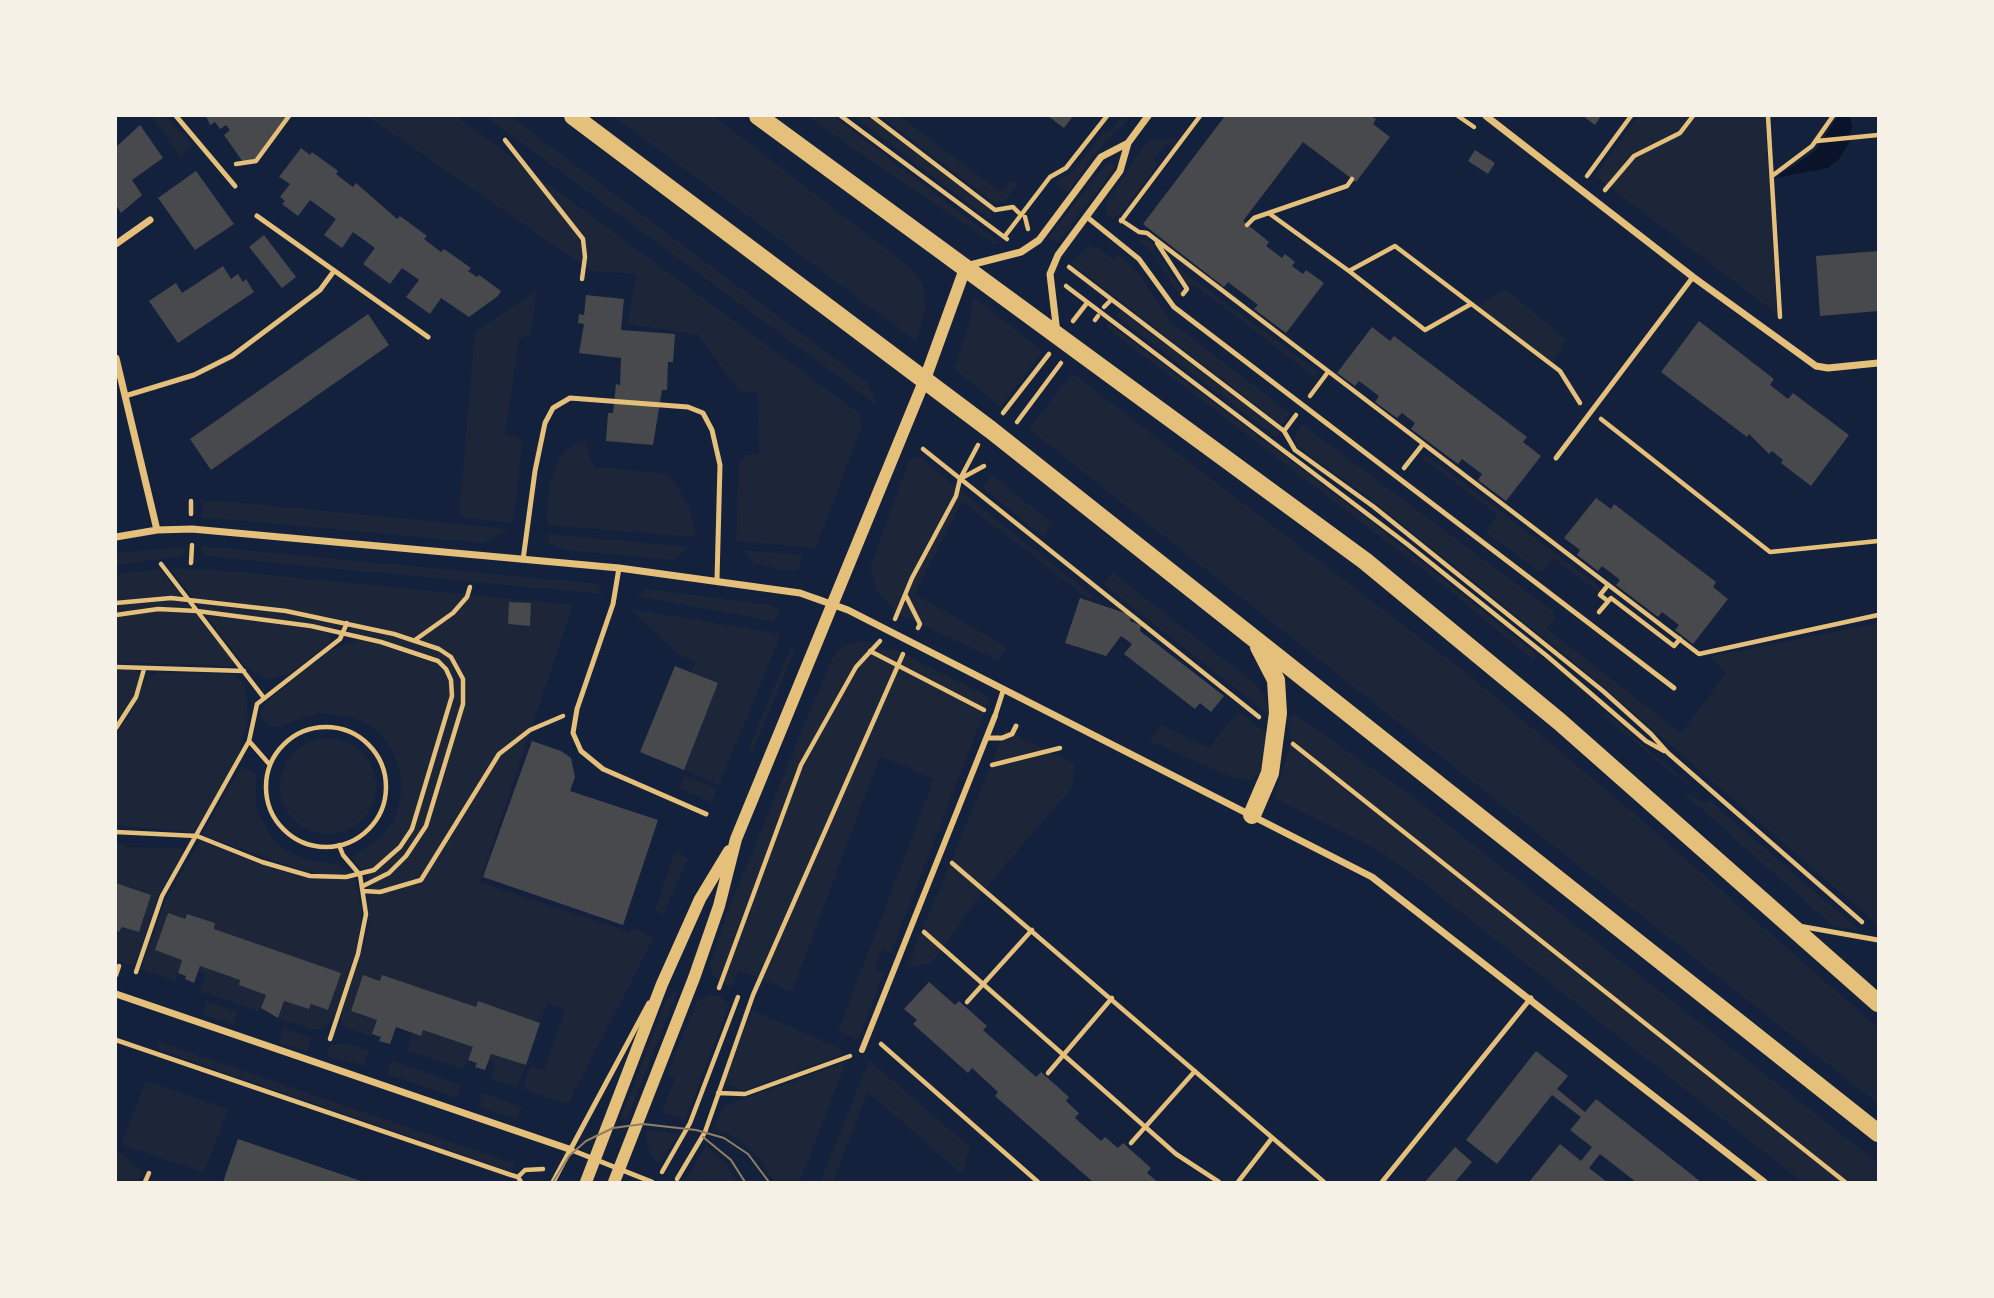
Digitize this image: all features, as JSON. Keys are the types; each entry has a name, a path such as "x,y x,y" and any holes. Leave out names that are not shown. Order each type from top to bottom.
{"main road":[{"path":"573,116 925,379 1878,1133"},
{"path":"758,116 1365,561 1490,662 1878,1003"},
{"path":"1252,815 1270,773 1276,731 1276,680 1256,641"}],"street":[{"path":"586,1182 669,968 700,900 736,839 925,379 965,266 1021,252 1039,240 1101,157 1128,142 1149,116"},
{"path":"1486,116 1693,277 1816,366 1828,368 1878,363"},
{"path":"1057,334 1050,274 1058,255 1120,171 1128,142"},
{"path":"116,244 150,220"},
{"path":"116,358 118,381 125,396 158,530"},
{"path":"116,537 158,530 192,529 619,568 717,579 800,593 833,604 912,640 1003,691 1372,877 1531,998 1764,1182"},
{"path":"862,1050 995,716"},
{"path":"616,1176 694,978 719,906 736,839"},
{"path":"116,994 569,1149"}],"lane":[{"path":"176,116 234,186"},
{"path":"257,216 428,337"},
{"path":"1087,217 1139,259 1174,307 1674,688"},
{"path":"125,396 194,375 232,356 320,290 334,271"},
{"path":"1556,457 1693,277"},
{"path":"523,560 535,471 545,423 553,408 570,398 688,407 703,413 712,430 720,465 717,579"},
{"path":"619,568 613,604 577,709 573,733 581,751 603,769 706,814"},
{"path":"995,716 1003,691"},
{"path":"987,737 1002,738 1012,734 1016,726"},
{"path":"1786,924 1878,940"},
{"path":"553,1182 669,968"},
{"path":"1382,1182 1531,998"},
{"path":"569,1149 616,1176 652,1182"}],"path":[{"path":"234,165 256,161 289,116"},
{"path":"841,116 1005,236 1013,245"},
{"path":"872,116 995,210 1013,207 1019,213"},
{"path":"1005,236 1050,177 1066,168 1107,116"},
{"path":"1200,116 1120,223 1154,239 1699,654 1878,615"},
{"path":"1588,177 1631,116"},
{"path":"1605,190 1634,156 1680,133 1693,116"},
{"path":"1768,116 1780,317"},
{"path":"1772,177 1816,141 1833,116"},
{"path":"1816,141 1878,135"},
{"path":"505,140 583,239 585,257 582,279"},
{"path":"1578,169 1616,197"},
{"path":"1247,225 1254,218 1347,186 1352,179"},
{"path":"1270,214 1425,330 1471,304"},
{"path":"1154,239 1186,289 1174,307"},
{"path":"1349,271 1395,246 1560,371 1576,400 1770,552 1878,541"},
{"path":"1067,261 1068,266 1111,300 1284,431 1295,450 1374,507 1582,674 1868,928"},
{"path":"1060,282 1407,544 1547,656 1646,741 1668,753"},
{"path":"1104,307 1111,300"},
{"path":"1081,311 1087,303"},
{"path":"1773,317 1780,317 1790,325"},
{"path":"1004,412 1049,353"},
{"path":"1017,422 1062,362"},
{"path":"1309,396 1328,372"},
{"path":"1284,431 1298,413"},
{"path":"1416,453 1423,443"},
{"path":"923,449 1845,1182"},
{"path":"898,614 905,594 956,496 971,455"},
{"path":"960,480 984,466"},
{"path":"191,501 191,516"},
{"path":"191,563 192,545"},
{"path":"161,564 264,698"},
{"path":"1608,585 1600,595 1608,601"},
{"path":"414,641 453,613 467,597 470,587"},
{"path":"905,594 920,624"},
{"path":"1590,624 1611,597 1674,646 1679,639"},
{"path":"116,603 150,598 286,611 347,623 414,641 439,649 451,657 463,679 463,704 426,826 406,856 389,873 364,889"},
{"path":"116,615 158,609 197,611 345,634 415,652 438,662 446,669 451,680 452,696 412,829 388,859 374,870 360,875 310,876 262,862 197,836 116,832"},
{"path":"136,972 162,896 249,741 255,710 264,698 345,634 347,623"},
{"path":"719,988 800,765 856,667 876,644"},
{"path":"870,652 995,716"},
{"path":"677,1180 703,1137 753,996 904,654"},
{"path":"116,667 245,671"},
{"path":"116,728 136,698 145,669"},
{"path":"364,889 389,891 421,880 499,754 530,730 577,709"},
{"path":"337,727 368,743 381,762 386,797 377,819 370,828 339,845 328,847 294,838 277,821 266,788 270,765 283,745 313,728 337,727"},
{"path":"249,741 270,765"},
{"path":"974,769 1059,748"},
{"path":"330,1038 364,932 364,889 360,875 343,855 339,845"},
{"path":"941,853 1324,1182"},
{"path":"913,923 1176,1154 1219,1182"},
{"path":"967,1002 1032,930"},
{"path":"116,975 119,966"},
{"path":"658,1182 669,1157 690,1124 738,997"},
{"path":"1048,1073 1112,998"},
{"path":"869,1034 1038,1182"},
{"path":"116,1040 520,1180 526,1170 542,1169"},
{"path":"718,1093 745,1094 862,1050"},
{"path":"1130,1143 1195,1071"},
{"path":"1238,1182 1272,1138"},
{"path":"145,1182 149,1173"}],"shaded area":[{"path":"151,116 167,116 190,144 181,158"},
{"path":"367,116 456,116 859,413 862,426 816,548 736,541 739,464 746,455 759,454 758,393 739,391 698,335 627,324 637,274 591,271"},
{"path":"485,116 510,116 868,383 878,406"},
{"path":"613,116 714,116 911,268 922,283 926,307 916,341"},
{"path":"806,116 833,116 1003,245 992,243"},
{"path":"853,116 867,116 990,209 992,221"},
{"path":"880,116 900,116 1000,192 1010,182 1019,182 1005,201 995,203"},
{"path":"1122,116 1131,116 1094,155 1068,192 1055,183 1071,173 1104,131 1109,132"},
{"path":"1638,116 1765,116 1777,314 1595,176"},
{"path":"1838,116 1850,116 1852,127 1849,143 1840,158 1828,168 1775,178 1815,151"},
{"path":"1179,138 1172,146 1166,144 1153,159 1158,164 1122,212 1112,219 1109,217 1106,213 1107,202 1147,141"},
{"path":"1107,162 1112,162 1115,167 1058,243 1049,237"},
{"path":"1135,238 1147,240 1155,246 1154,251 1183,291 1180,296 1153,253"},
{"path":"1088,246 1100,249 1114,260 1119,254 1135,269 1171,322 1290,413 1282,425 1071,263"},
{"path":"1169,261 1319,372 1315,377 1195,285 1187,286"},
{"path":"1506,289 1566,339 1553,363 1478,306"},
{"path":"536,291 531,333 519,340 505,436 518,437 522,444 513,523 459,517 475,332"},
{"path":"973,297 1043,351 1001,407 954,369 970,321"},
{"path":"1121,311 1281,432 1276,437 1115,315"},
{"path":"1108,323 1373,523 1537,655 1533,660 1438,581 1106,327"},
{"path":"1072,373 1464,671 1629,809 1878,1028 1878,1104 1029,429"},
{"path":"1303,425 1553,611 1555,618 1547,629 1681,733 1726,673 1709,657 1878,623 1878,925 1578,665 1367,496 1298,447 1294,436"},
{"path":"584,440 594,467 669,474 690,508 697,537 547,525 549,484 559,458 570,447"},
{"path":"1426,455 1601,588 1598,592 1553,558 1544,571 1539,571 1488,534 1486,529 1497,514 1422,458"},
{"path":"919,456 1098,600 1086,597 962,501 915,594 1007,647 999,661 897,613 877,592 870,567 909,461"},
{"path":"992,475 1053,524 1043,537 982,487"},
{"path":"222,501 509,529 484,543 201,517 203,502"},
{"path":"547,534 689,547 674,560 564,550 549,544"},
{"path":"200,546 599,584 602,594 203,556"},
{"path":"185,547 183,556 116,565 116,553"},
{"path":"742,550 803,555 798,570 775,570 755,564"},
{"path":"170,568 218,570 573,605 480,882 630,932 632,928 654,937 569,1102 562,1103 523,1088 530,1067 544,1070 565,1010 548,1003 540,1023 478,1002 476,1007 363,975 351,1011 377,1020 371,1037 342,1026 342,1009 368,932 370,886 367,875 351,857 381,837 394,820 400,801 402,779 393,752 383,737 372,727 352,717 320,713 279,727 268,726 260,715 264,704 334,648 361,639 362,635 349,631 350,621 345,620 343,630 329,628 331,640 328,644 287,675 267,679 246,667","holes":["510,602 531,603 530,626 508,624"]},
{"path":"160,569 232,659 232,666 116,662 116,574"},
{"path":"1112,572 1257,685 1265,696 1269,715 1103,584"},
{"path":"647,589 771,605 780,609 773,621 635,596"},
{"path":"630,609 781,634 719,785 684,770 718,683 691,672 696,661 678,655"},
{"path":"855,642 870,642 890,651 892,648 990,697 891,953 882,950 875,969 884,973 858,1040 838,1031 934,779 880,756 792,992 739,970 732,987 715,977 709,966 727,913 831,660 841,648"},
{"path":"792,645 795,647 793,654 753,751 748,749"},
{"path":"116,669 137,670 140,676 134,697 116,725"},
{"path":"156,673 233,674 245,685 248,720 237,760 195,830 189,832 116,825 116,732 129,717 145,681"},
{"path":"1238,711 1269,735 1267,759 1261,772 1251,780 1233,778 1150,741 1162,725 1209,748"},
{"path":"1606,712 1696,788 1678,778 1603,715"},
{"path":"1293,713 1405,791 1878,1163 1878,1182 1802,1182 1420,880 1378,850 1274,798 1291,742 1287,717"},
{"path":"1005,730 1075,764 1072,788 987,886 931,964 907,967"},
{"path":"328,738 346,742 362,752 372,768 376,786 372,804 362,820 346,830 328,834 310,830 294,820 284,804 280,786 284,768 294,752 310,742"},
{"path":"242,766 256,774 256,808 271,837 282,848 305,860 337,864 353,873 326,875 302,870 204,836 203,833"},
{"path":"684,775 717,789 712,803 679,788"},
{"path":"1680,790 1706,803 1709,800 1859,930 1833,926"},
{"path":"201,840 264,866 305,878 354,878 362,909 359,941 335,1014 325,1027 316,1030 278,1018 284,1001 309,1009 311,1004 328,1010 340,973 214,929 215,923 187,914 156,950 182,960 175,981 141,969 167,897"},
{"path":"116,842 129,847 182,848 182,854 159,894 134,966 116,960 116,931 119,932 122,927 139,932 151,895 116,883"},
{"path":"678,852 688,858 664,913 660,914 655,909 674,853"},
{"path":"200,966 240,980 239,985 266,995 261,1008 258,1011 200,991 205,974 198,971"},
{"path":"679,988 627,1119 620,1120 667,998"},
{"path":"709,996 721,997 729,1005 685,1121 662,1111 675,1078 667,1075 697,1001"},
{"path":"206,1001 238,1012 233,1026 202,1014"},
{"path":"752,1010 837,1047 844,1054 744,1091 727,1084 725,1080"},
{"path":"283,1028 312,1038 307,1051 278,1043"},
{"path":"423,1030 473,1047 464,1069 407,1050 413,1033 421,1036"},
{"path":"159,1042 515,1164 512,1172 157,1049"},
{"path":"350,1044 369,1051 363,1066 327,1056 330,1045"},
{"path":"491,1054 526,1065 517,1088 491,1078 495,1063 489,1060"},
{"path":"391,1060 461,1085 457,1098 386,1074"},
{"path":"869,1060 970,1147 962,1174 868,1092 833,1182 820,1182"},
{"path":"846,1062 800,1182 775,1182 755,1153 736,1138 714,1129 726,1105"},
{"path":"146,1081 228,1109 204,1173 121,1144"},
{"path":"482,1093 522,1106 517,1120 478,1106"},
{"path":"646,1130 679,1134 658,1165 648,1149"},
{"path":"706,1146 724,1161 738,1182 685,1180"},
{"path":"116,1150 142,1170 138,1182 116,1182"}],"building":[{"path":"206,116 287,116 255,159 243,162 224,135 230,130 226,125 220,129 215,122 210,125"},
{"path":"1048,116 1073,116 1064,128"},
{"path":"1225,116 1371,116 1376,119 1373,124 1390,137 1356,182 1303,142 1243,221 1269,242 1266,246 1282,258 1285,254 1295,262 1292,266 1303,274 1306,270 1324,283 1286,333 1254,309 1258,305 1228,282 1224,287 1143,224"},
{"path":"1583,116 1601,116 1595,125"},
{"path":"140,125 163,158 132,180 142,195 121,213 116,205 116,147"},
{"path":"301,148 310,155 312,152 338,171 336,174 353,187 356,183 397,219 400,216 427,236 424,239 441,252 444,249 471,268 468,271 477,277 479,275 501,291 498,296 469,317 441,298 430,314 406,297 419,280 402,268 390,284 363,264 375,248 353,232 342,248 324,235 336,219 310,200 298,216 282,204 285,201 280,197 290,184 279,177"},
{"path":"1475,150 1495,163 1488,174 1468,161"},
{"path":"196,171 234,224 195,250 158,198"},
{"path":"264,235 296,277 282,288 249,247"},
{"path":"1878,251 1878,311 1820,316 1816,256"},
{"path":"223,266 231,279 238,274 243,282 246,279 254,292 178,343 149,301 176,283 182,293"},
{"path":"586,295 624,299 621,330 675,334 673,362 668,362 667,390 662,390 653,445 606,441 608,413 613,413 616,384 620,385 621,358 579,353 584,324 578,323 579,314 584,315"},
{"path":"368,314 389,345 211,470 190,439"},
{"path":"1699,321 1774,379 1770,385 1788,399 1793,393 1849,435 1811,486 1781,463 1783,460 1772,451 1769,454 1749,434 1747,437 1661,372"},
{"path":"1372,327 1390,341 1394,336 1527,437 1523,442 1541,456 1506,501 1478,480 1482,474 1462,459 1458,464 1411,429 1415,423 1402,413 1397,418 1375,402 1379,396 1359,381 1355,386 1337,373"},
{"path":"1596,498 1611,509 1614,504 1716,582 1713,587 1728,599 1693,644 1675,630 1679,625 1662,612 1658,617 1616,585 1620,580 1602,566 1598,571 1577,555 1580,550 1564,538"},
{"path":"1080,598 1131,615 1130,621 1141,625 1140,631 1224,696 1211,712 1200,703 1195,709 1124,654 1132,644 1121,636 1106,656 1065,643"},
{"path":"509,602 531,603 530,626 508,624"},
{"path":"675,666 718,683 684,770 640,752"},
{"path":"532,741 561,751 571,758 575,777 570,791 658,820 623,925 483,877"},
{"path":"116,883 151,895 139,932 122,927 119,932 116,930"},
{"path":"168,913 185,919 187,914 215,923 214,929 341,973 328,1010 311,1004 309,1009 284,1001 278,1018 261,1008 266,995 239,985 240,980 200,966 194,983 185,979 186,976 178,973 182,960 155,950"},
{"path":"363,975 380,981 382,975 476,1007 478,1001 540,1023 526,1065 491,1054 485,1070 475,1067 477,1063 468,1060 473,1047 423,1030 421,1036 396,1027 390,1044 379,1041 381,1037 372,1034 377,1020 351,1011"},
{"path":"929,982 955,1005 959,1001 987,1026 983,1030 1036,1077 1041,1072 1069,1097 1066,1101 1079,1113 1075,1118 1101,1141 1105,1137 1118,1148 1123,1143 1151,1168 1147,1173 1158,1182 1093,1182 995,1096 998,1092 972,1068 968,1073 913,1024 917,1020 904,1009"},
{"path":"1536,1051 1568,1076 1557,1089 1585,1112 1596,1099 1701,1182 1636,1182 1600,1154 1589,1168 1607,1182 1529,1182 1560,1144 1581,1161 1592,1147 1570,1130 1581,1117 1552,1095 1497,1164 1466,1140"},
{"path":"238,1139 364,1182 223,1182"},
{"path":"1455,1147 1472,1162 1455,1182 1425,1182"}],"tram line":[{"path":"553,1182 569,1156 586,1141 613,1128 643,1124 696,1130 724,1138 748,1154 769,1182"},
{"path":"703,1137 731,1160 745,1182"}]}
